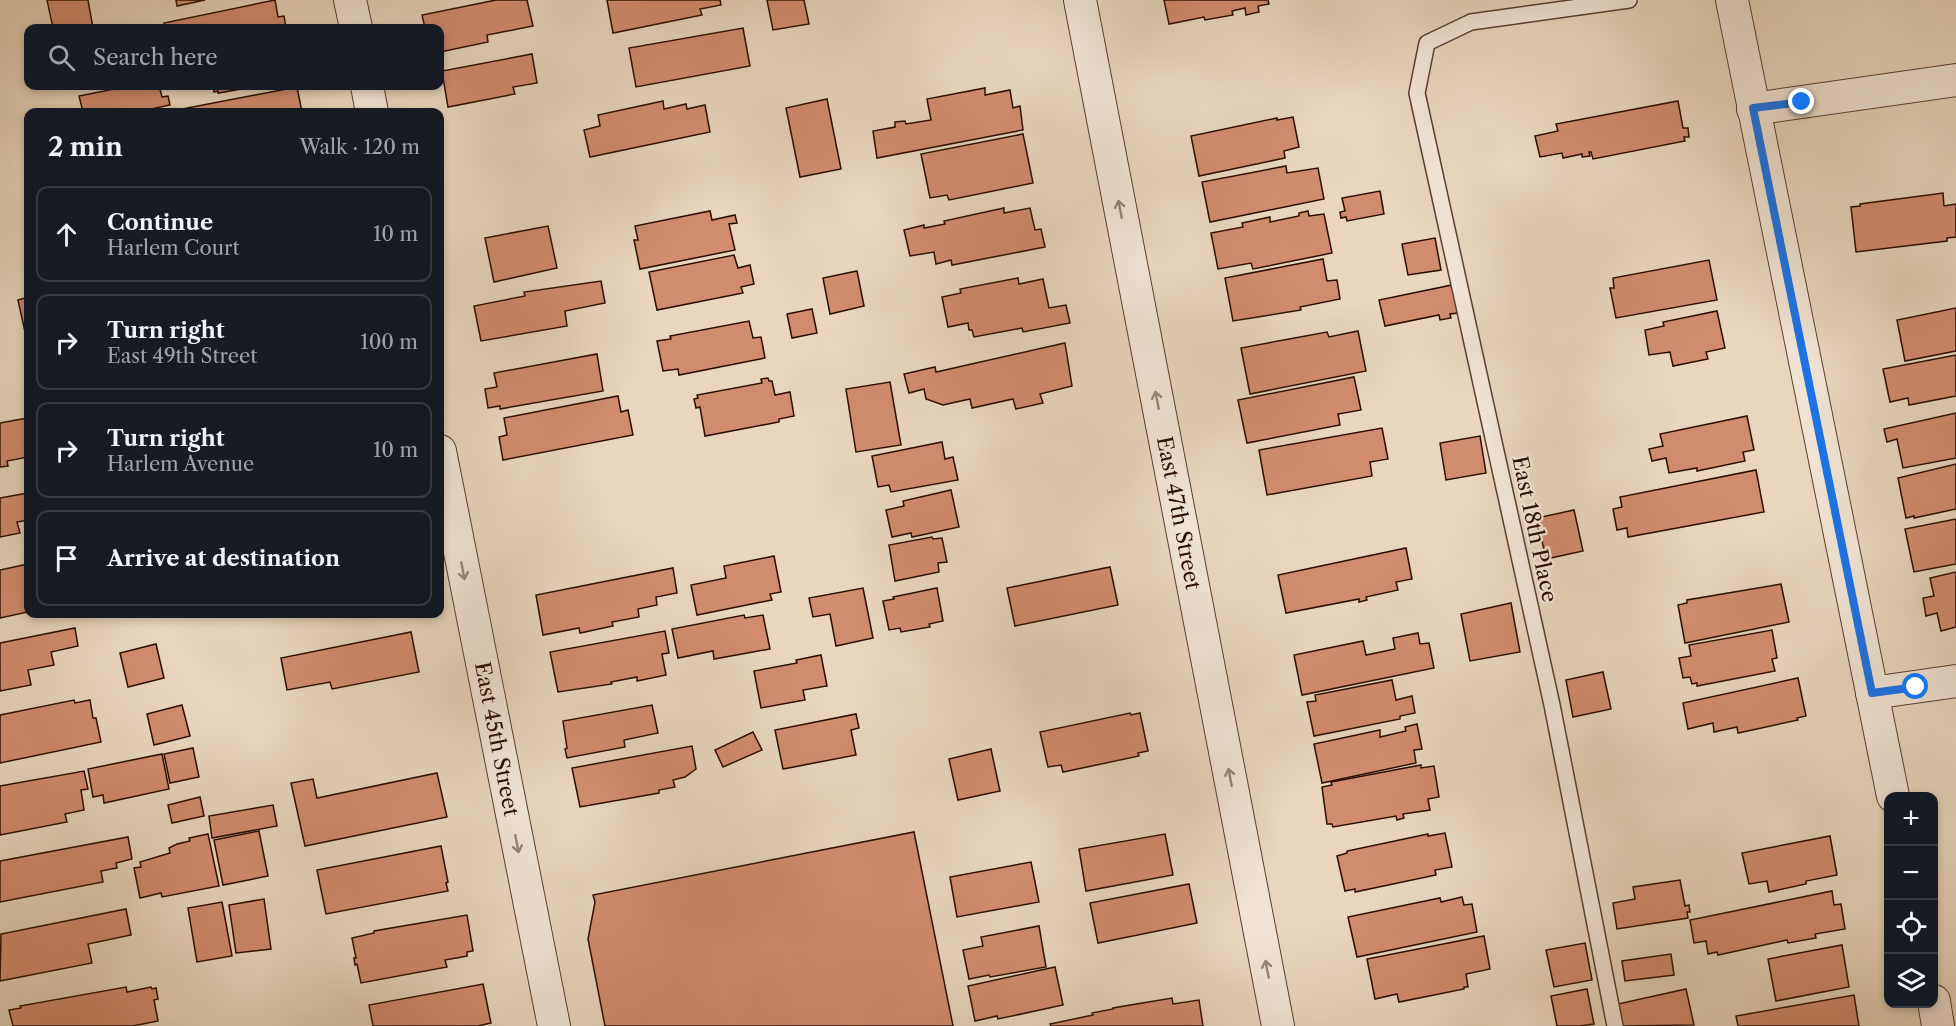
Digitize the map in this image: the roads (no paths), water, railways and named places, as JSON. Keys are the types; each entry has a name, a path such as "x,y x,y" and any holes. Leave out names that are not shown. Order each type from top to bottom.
{"street":[{"path":"350,0 355,24"},
{"name":"East 47th Street","path":"1080,0 1278,1026"},
{"path":"1732,0 1892,792"},
{"path":"1753,108 1956,80"},
{"path":"368,90 371,108"},
{"name":"East 45th Street","path":"444,471 554,1026"},
{"path":"1872,693 1956,681"},
{"path":"1935,1008 1938,1026"}],"lane":[{"name":"East 18th Place","path":"1615,1026 1552,705 1417,93 1427,43 1471,22 1629,0"}]}
